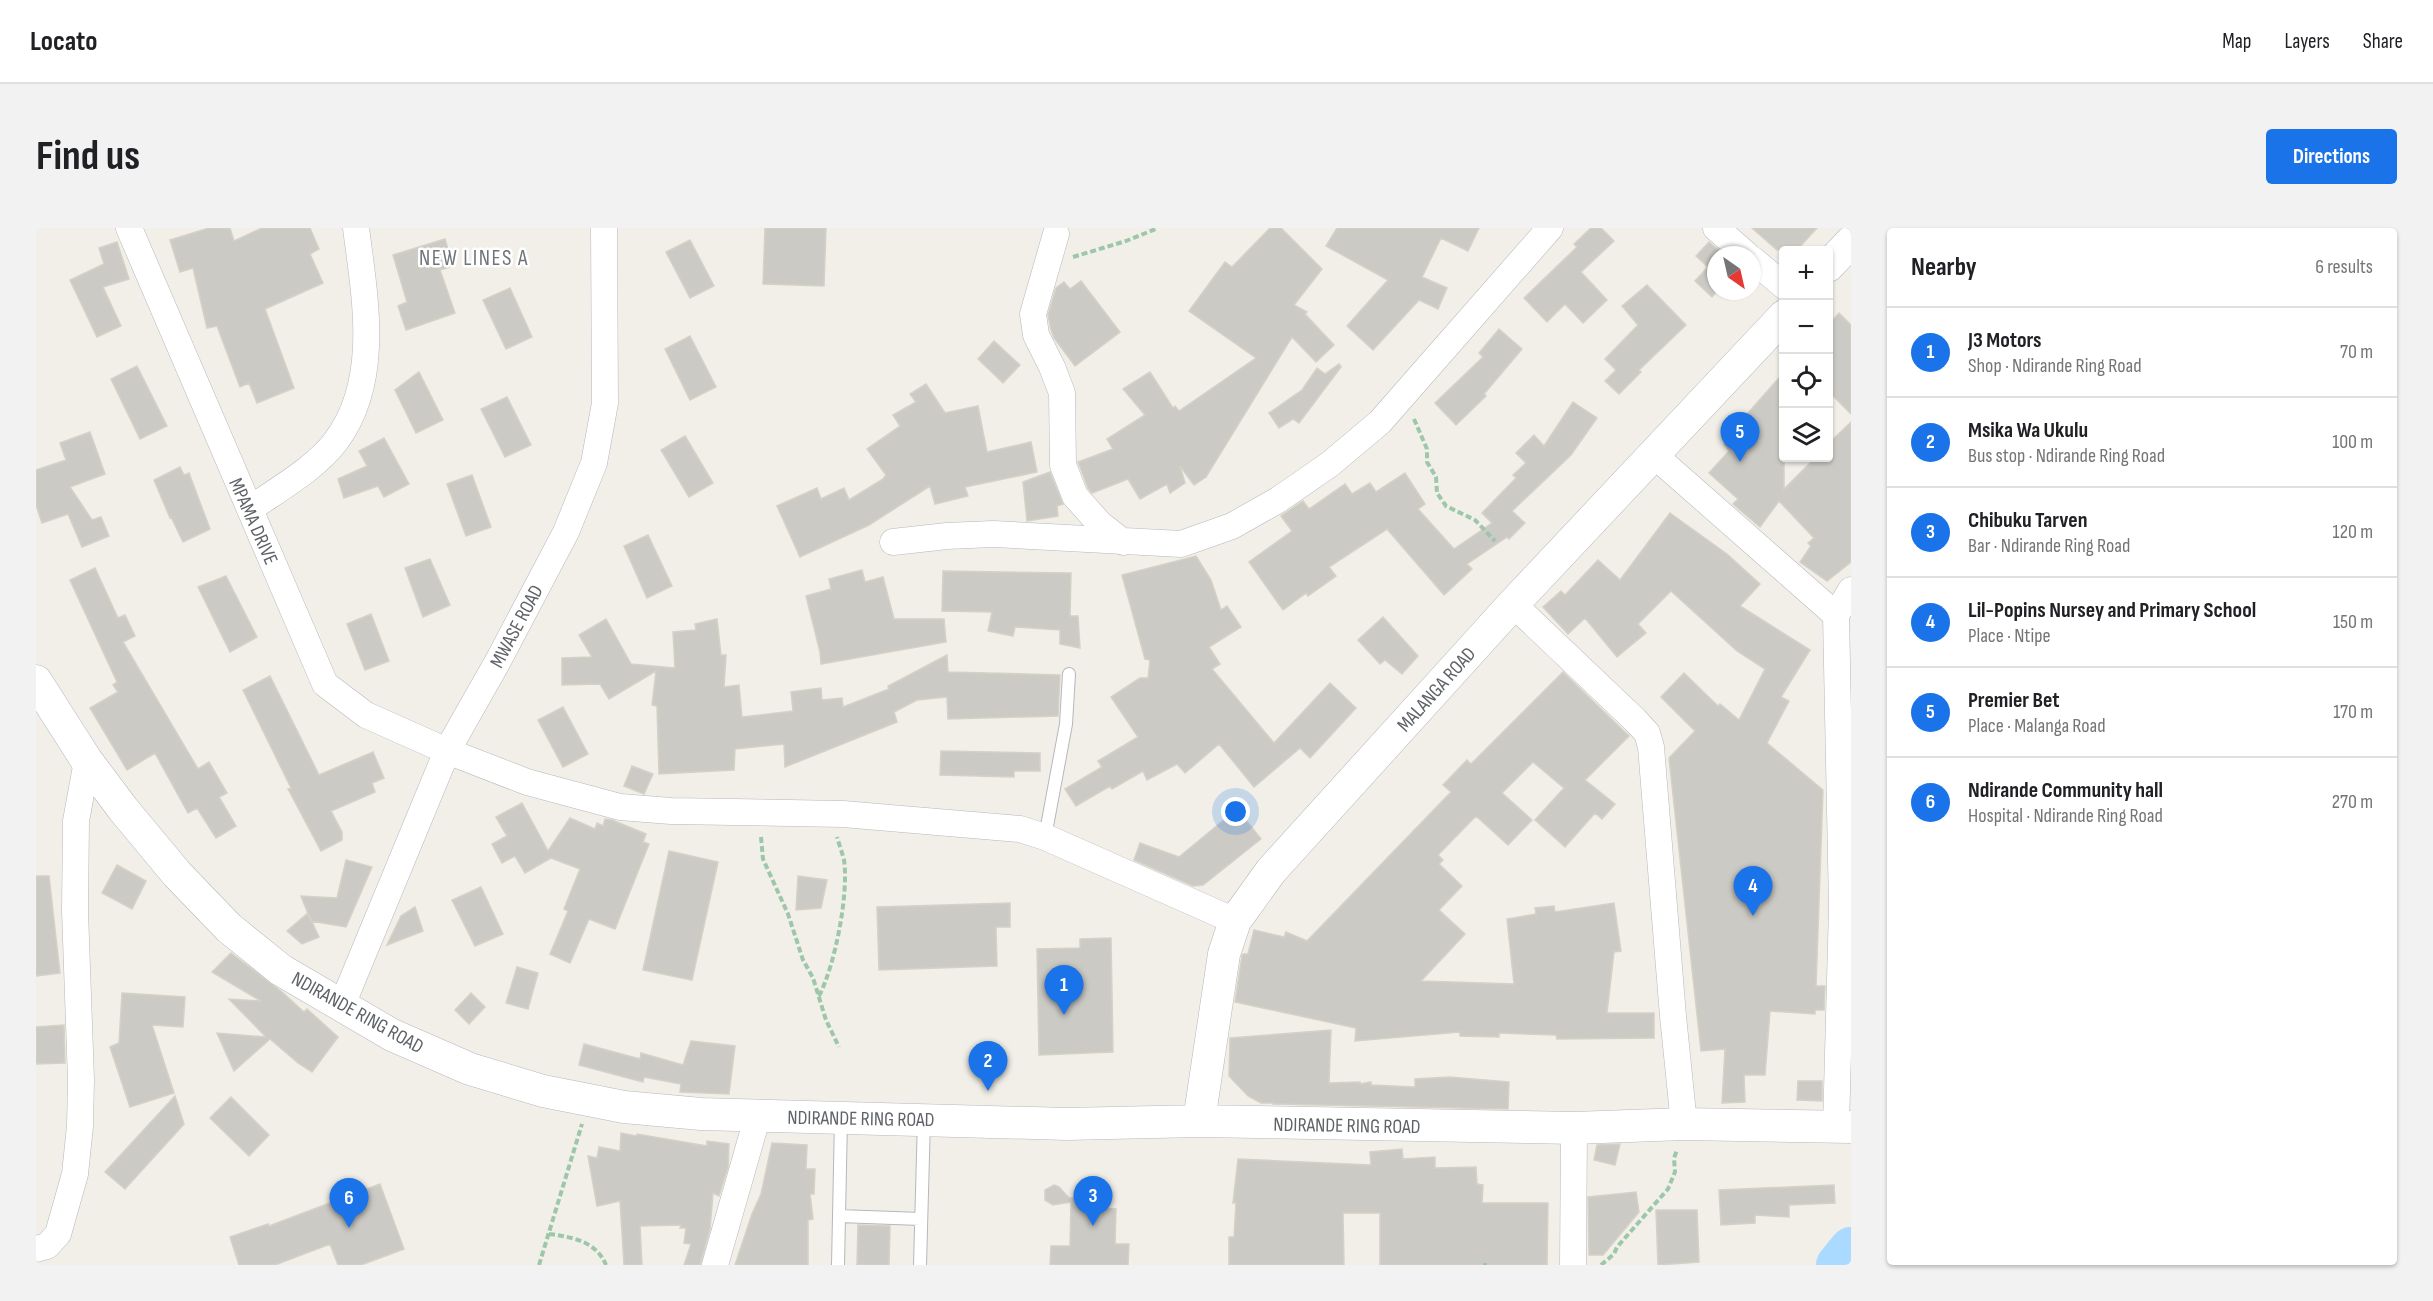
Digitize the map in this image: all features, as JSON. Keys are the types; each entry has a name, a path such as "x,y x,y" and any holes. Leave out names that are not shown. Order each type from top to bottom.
{"street":[{"name":"MPAMA DRIVE","path":"129,228 325,684 366,715 447,751 527,782 620,807 671,811 843,814 1020,829 1045,837 1235,921"},
{"path":"250,509 313,464 335,443 351,417 361,391 366,341 356,228"},
{"name":"MWASE ROAD","path":"342,1005 447,751 566,532 594,463 605,403 604,228"},
{"path":"893,542 993,534 1181,544 1232,526 1278,500 1330,464 1380,422 1550,228"},
{"path":"1716,228 1737,246"},
{"path":"1056,234 1033,314 1036,335 1062,393 1063,465 1075,496 1100,524 1123,542"},
{"path":"1833,262 1851,242"},
{"path":"1761,267 1779,282"},
{"name":"MALANGA ROAD","path":"1198,1121 1224,954 1235,921 1271,871 1513,604 1779,321"},
{"path":"1654,455 1836,615"},
{"path":"1844,1127 1846,907 1836,615 1851,590"},
{"path":"1513,604 1647,733 1672,1016 1686,1124"},
{"name":"NDIRANDE RING ROAD","path":"36,681 87,761 177,874 229,928 281,970 392,1035 470,1069 543,1091 624,1107 701,1114 841,1118 1067,1124 1198,1121 1574,1128 1686,1124 1844,1127"},
{"path":"36,1249 47,1246 58,1234 75,1174 81,1126 75,911 76,821 87,761"},
{"path":"715,1265 758,1115"},
{"path":"1573,1265 1574,1128"}],"lane":[{"path":"1045,837 1066,724 1069,674"},
{"path":"838,1265 841,1118"},
{"path":"920,1265 924,1119"},
{"path":"839,1216 921,1219"}],"path":[{"path":"1048,264 1126,241 1158,228"},
{"path":"1408,412 1414,418 1427,449 1427,462 1436,477 1437,493 1446,506 1475,520 1495,541"},
{"path":"760,813 763,859 789,914 803,960 813,978 826,1020 839,1047"},
{"path":"819,998 835,951 840,920 844,861 835,829"},
{"path":"539,1265 590,1101"},
{"path":"1600,1265 1614,1254 1617,1247 1668,1189 1675,1172 1674,1158 1686,1124"},
{"path":"549,1233 591,1244 606,1265"}],"building":[{"path":"209,228 230,228 234,241 262,228 310,228 319,249 310,254 323,283 265,309 294,388 257,403 249,383 240,387 217,326 207,328 193,268 180,272 170,240"},
{"path":"765,228 826,228 824,286 763,284"},
{"path":"1270,228 1281,228 1322,269 1294,305 1307,312 1305,314 1334,345 1316,362 1292,337 1206,477 1194,485 1180,466 1185,483 1170,493 1167,484 1140,499 1128,479 1092,493 1078,462 1113,449 1107,439 1145,415 1123,389 1150,372 1173,408 1175,406 1179,411 1256,358 1189,311 1225,262 1232,267"},
{"path":"1337,228 1479,228 1468,251 1441,238 1422,277 1447,288 1438,309 1419,300 1373,350 1347,326 1388,280 1326,246"},
{"path":"1591,228 1601,228 1614,241 1581,272 1607,300 1583,323 1565,304 1547,322 1524,298 1577,247 1574,244"},
{"path":"1752,228 1817,228 1801,246 1779,246 1777,250"},
{"path":"445,239 453,266 440,270 455,313 406,330 398,306 407,302 393,255"},
{"path":"690,240 714,286 690,298 666,252"},
{"path":"117,242 129,279 103,287 121,326 97,337 70,280 104,264 99,248"},
{"path":"1709,242 1714,246 1707,246 1707,266 1696,256"},
{"path":"1707,268 1707,292 1695,281"},
{"path":"1081,281 1120,332 1075,366 1054,338 1048,315 1056,288 1064,282 1070,289"},
{"path":"1647,285 1686,325 1639,370 1641,372 1619,394 1605,381 1616,370 1605,359 1638,325 1622,306"},
{"path":"510,288 532,337 506,349 483,300"},
{"path":"1839,313 1851,325 1851,414 1833,396 1833,320"},
{"path":"1499,329 1522,349 1484,394 1486,396 1456,425 1435,403 1483,357 1479,353"},
{"path":"690,336 716,387 690,400 665,349"},
{"path":"994,341 1020,365 1003,383 978,359"},
{"path":"1339,364 1341,367 1299,423 1293,419 1279,428 1269,413 1302,390 1317,368 1325,374"},
{"path":"137,366 167,426 140,439 111,379"},
{"path":"419,372 443,420 416,433 395,390"},
{"path":"1779,378 1779,462 1784,462 1784,489 1811,462 1833,462 1833,439 1851,422 1851,562 1827,581 1800,562 1811,546 1808,543 1814,538 1779,501 1760,527 1733,504 1738,499 1709,473 1729,451 1724,444 1750,416 1747,414"},
{"path":"926,384 945,413 978,406 987,452 1031,442 1037,472 965,487 968,496 935,504 930,486 869,525 800,557 777,506 817,488 821,499 844,488 849,500 883,479 886,475 867,449 900,426 893,415 916,402 910,394"},
{"path":"507,397 531,445 505,457 481,409"},
{"path":"1573,402 1597,418 1571,455 1512,511 1525,523 1509,539 1507,537 1467,564 1472,569 1444,595 1387,529 1329,567 1336,576 1308,596 1306,593 1283,610 1249,562 1292,531 1281,516 1303,501 1309,509 1345,484 1352,494 1370,483 1376,492 1405,473 1425,504 1418,509 1454,549 1492,523 1482,513 1516,478 1513,475 1526,463 1516,453 1534,435 1544,446"},
{"path":"90,432 105,474 70,487 92,520 101,517 109,536 82,547 68,514 42,523 36,505 36,470 66,460 60,443"},
{"path":"685,436 713,483 689,497 661,450"},
{"path":"384,438 409,484 384,497 378,486 344,498 338,479 367,466 359,451"},
{"path":"180,467 184,475 189,473 210,529 183,542 154,480"},
{"path":"1050,472 1063,504 1057,506 1058,516 1027,521 1023,482"},
{"path":"472,475 491,527 466,536 447,484"},
{"path":"1670,513 1727,554 1760,584 1740,606 1810,650 1781,697 1789,701 1767,743 1823,790 1816,986 1825,986 1824,1010 1815,1010 1815,1014 1770,1011 1765,1075 1744,1075 1745,1102 1722,1103 1725,1049 1701,1051 1669,758 1695,731 1661,697 1684,673 1718,706 1720,704 1739,720 1765,669 1737,651 1671,591 1638,624 1646,633 1617,657 1585,618 1568,634 1543,607 1561,591 1565,595 1598,560 1620,580"},
{"path":"648,535 672,586 647,598 624,546"},
{"path":"1196,556 1211,580 1221,610 1227,606 1241,627 1209,647 1220,664 1212,669 1274,743 1330,683 1356,708 1310,758 1300,748 1254,787 1219,744 1185,773 1177,764 1147,780 1143,771 1112,789 1110,786 1076,806 1065,789 1102,767 1098,761 1138,737 1111,697 1140,678 1148,678 1150,660 1145,659 1122,575"},
{"path":"430,559 450,605 423,617 405,568"},
{"path":"95,568 118,618 125,615 135,636 123,642 198,769 209,762 227,793 219,797 236,826 216,838 197,808 188,813 155,753 127,770 90,708 118,692 113,685 117,682 70,580"},
{"path":"862,570 865,582 883,577 894,619 944,619 946,642 821,664 806,596 831,589 829,579"},
{"path":"943,571 1071,573 1070,616 1078,616 1080,648 1060,644 1060,630 1015,627 1013,636 988,631 992,612 942,611"},
{"path":"226,576 257,637 230,652 198,587"},
{"path":"371,614 389,661 365,670 347,624"},
{"path":"1383,617 1418,656 1402,674 1385,660 1380,664 1358,640"},
{"path":"606,619 631,664 675,668 673,632 696,630 695,624 717,619 721,655 726,655 724,687 739,685 742,717 793,711 791,692 821,688 822,700 842,698 843,707 889,689 888,686 947,655 948,672 1060,675 1058,716 948,719 947,697 917,700 894,712 897,722 785,767 784,744 735,749 734,770 659,774 657,706 652,705 656,671 609,699 600,684 562,685 562,658 592,657 579,635"},
{"path":"1563,672 1629,736 1585,780 1615,804 1602,819 1595,813 1565,847 1535,820 1564,788 1533,762 1502,793 1532,820 1508,845 1476,816 1438,855 1443,860 1439,864 1462,886 1439,910 1465,934 1421,981 1514,984 1507,919 1536,914 1535,908 1554,906 1555,912 1614,903 1621,951 1614,952 1607,1013 1654,1013 1654,1038 1557,1039 1556,1035 1499,1033 1499,1037 1460,1036 1460,1032 1355,1041 1356,1028 1235,1002 1242,956 1248,954 1254,930 1284,937 1286,932 1307,941 1451,792 1443,785 1467,760 1471,764"},
{"path":"270,676 319,775 373,752 384,778 372,783 375,792 331,811 342,832 342,840 321,851 288,789 291,788 243,690"},
{"path":"563,707 588,754 563,767 538,720"},
{"path":"941,751 1040,753 1040,771 1014,771 1014,777 940,775"},
{"path":"632,766 653,774 644,794 624,786"},
{"path":"522,803 548,851 570,818 595,829 597,823 603,826 605,819 612,820 646,834 643,842 649,844 615,929 589,919 570,963 550,954 568,911 564,909 580,869 551,858 525,873 515,856 502,863 492,844 507,836 496,817"},
{"path":"1237,809 1261,839 1203,885 1193,886 1134,860 1140,843 1179,857"},
{"path":"669,851 718,862 692,980 643,970"},
{"path":"346,860 372,867 346,927 311,921 301,896 337,898"},
{"path":"117,865 146,881 132,909 102,893"},
{"path":"36,876 49,876 60,973 36,976"},
{"path":"798,876 827,880 821,908 796,910"},
{"path":"481,887 503,934 475,946 452,900"},
{"path":"1010,903 1010,927 996,927 997,966 879,970 877,907"},
{"path":"415,907 423,931 387,945 401,916"},
{"path":"308,913 319,937 302,944 287,931"},
{"path":"1111,938 1113,1052 1039,1055 1037,949 1080,948 1080,939"},
{"path":"231,953 304,1012 307,1009 338,1037 312,1072 270,1039 234,1071 217,1033 266,1037 229,999 261,1001 212,972"},
{"path":"517,967 538,973 528,1009 506,1003"},
{"path":"122,993 185,997 183,1027 152,1025 174,1093 130,1107 110,1047 119,1043"},
{"path":"471,993 485,1007 469,1024 455,1010"},
{"path":"64,1025 65,1063 36,1064 36,1027"},
{"path":"1331,1030 1329,1083 1371,1082 1371,1085 1415,1087 1415,1079 1449,1077 1509,1082 1508,1109 1261,1103 1248,1096 1229,1076 1230,1038"},
{"path":"691,1041 735,1046 729,1094 680,1092 681,1084 644,1077 643,1082 579,1065 584,1044 640,1059 641,1053 683,1065"},
{"path":"1798,1081 1822,1081 1822,1101 1797,1100"},
{"path":"175,1096 184,1124 125,1189 105,1172"},
{"path":"231,1097 269,1135 249,1156 210,1118"},
{"path":"621,1133 707,1146 707,1141 729,1144 728,1167 719,1196 713,1193 710,1229 700,1265 684,1265 691,1244 684,1243 686,1228 680,1228 681,1225 640,1226 642,1265 624,1265 620,1201 597,1206 588,1156 597,1158 599,1147 620,1151"},
{"path":"772,1143 807,1145 806,1169 815,1169 814,1194 810,1194 813,1219 808,1220 808,1265 735,1265 761,1194"},
{"path":"1620,1144 1615,1165 1594,1160 1597,1145"},
{"path":"1402,1149 1403,1159 1435,1157 1435,1168 1476,1167 1477,1184 1483,1185 1482,1203 1548,1203 1547,1265 1380,1265 1380,1213 1343,1213 1344,1265 1229,1265 1229,1237 1234,1237 1236,1203 1233,1203 1238,1159 1371,1165 1370,1152"},
{"path":"380,1184 404,1249 361,1265 338,1265 330,1244 275,1265 239,1265 230,1237 268,1224 269,1226"},
{"path":"1054,1185 1059,1187 1071,1200 1071,1198 1101,1198 1101,1208 1116,1209 1115,1244 1129,1244 1128,1265 1050,1265 1051,1246 1070,1246 1071,1202 1053,1205 1045,1200 1045,1190"},
{"path":"1834,1185 1835,1203 1789,1205 1789,1217 1755,1215 1755,1223 1721,1225 1719,1190"},
{"path":"1636,1192 1639,1212 1603,1255 1589,1255 1588,1197"},
{"path":"1656,1210 1697,1210 1699,1262 1658,1265"},
{"path":"858,1225 890,1226 889,1265 857,1265"}],"waterway":[{"path":"1838,1265 1851,1249"}],"place":[{"name":"Premier Bet","path":"1740,462"},
{"name":"Lil-Popins Nursey and Primary School","path":"1753,916"},
{"name":"J3 Motors","path":"1064,1015"},
{"name":"Msika Wa Ukulu","path":"988,1091"},
{"name":"Chibuku Tarven","path":"1093,1226"},
{"name":"Ndirande Community hall","path":"349,1228"}],"district":[{"name":"NEW LINES A","path":"474,257"}]}
